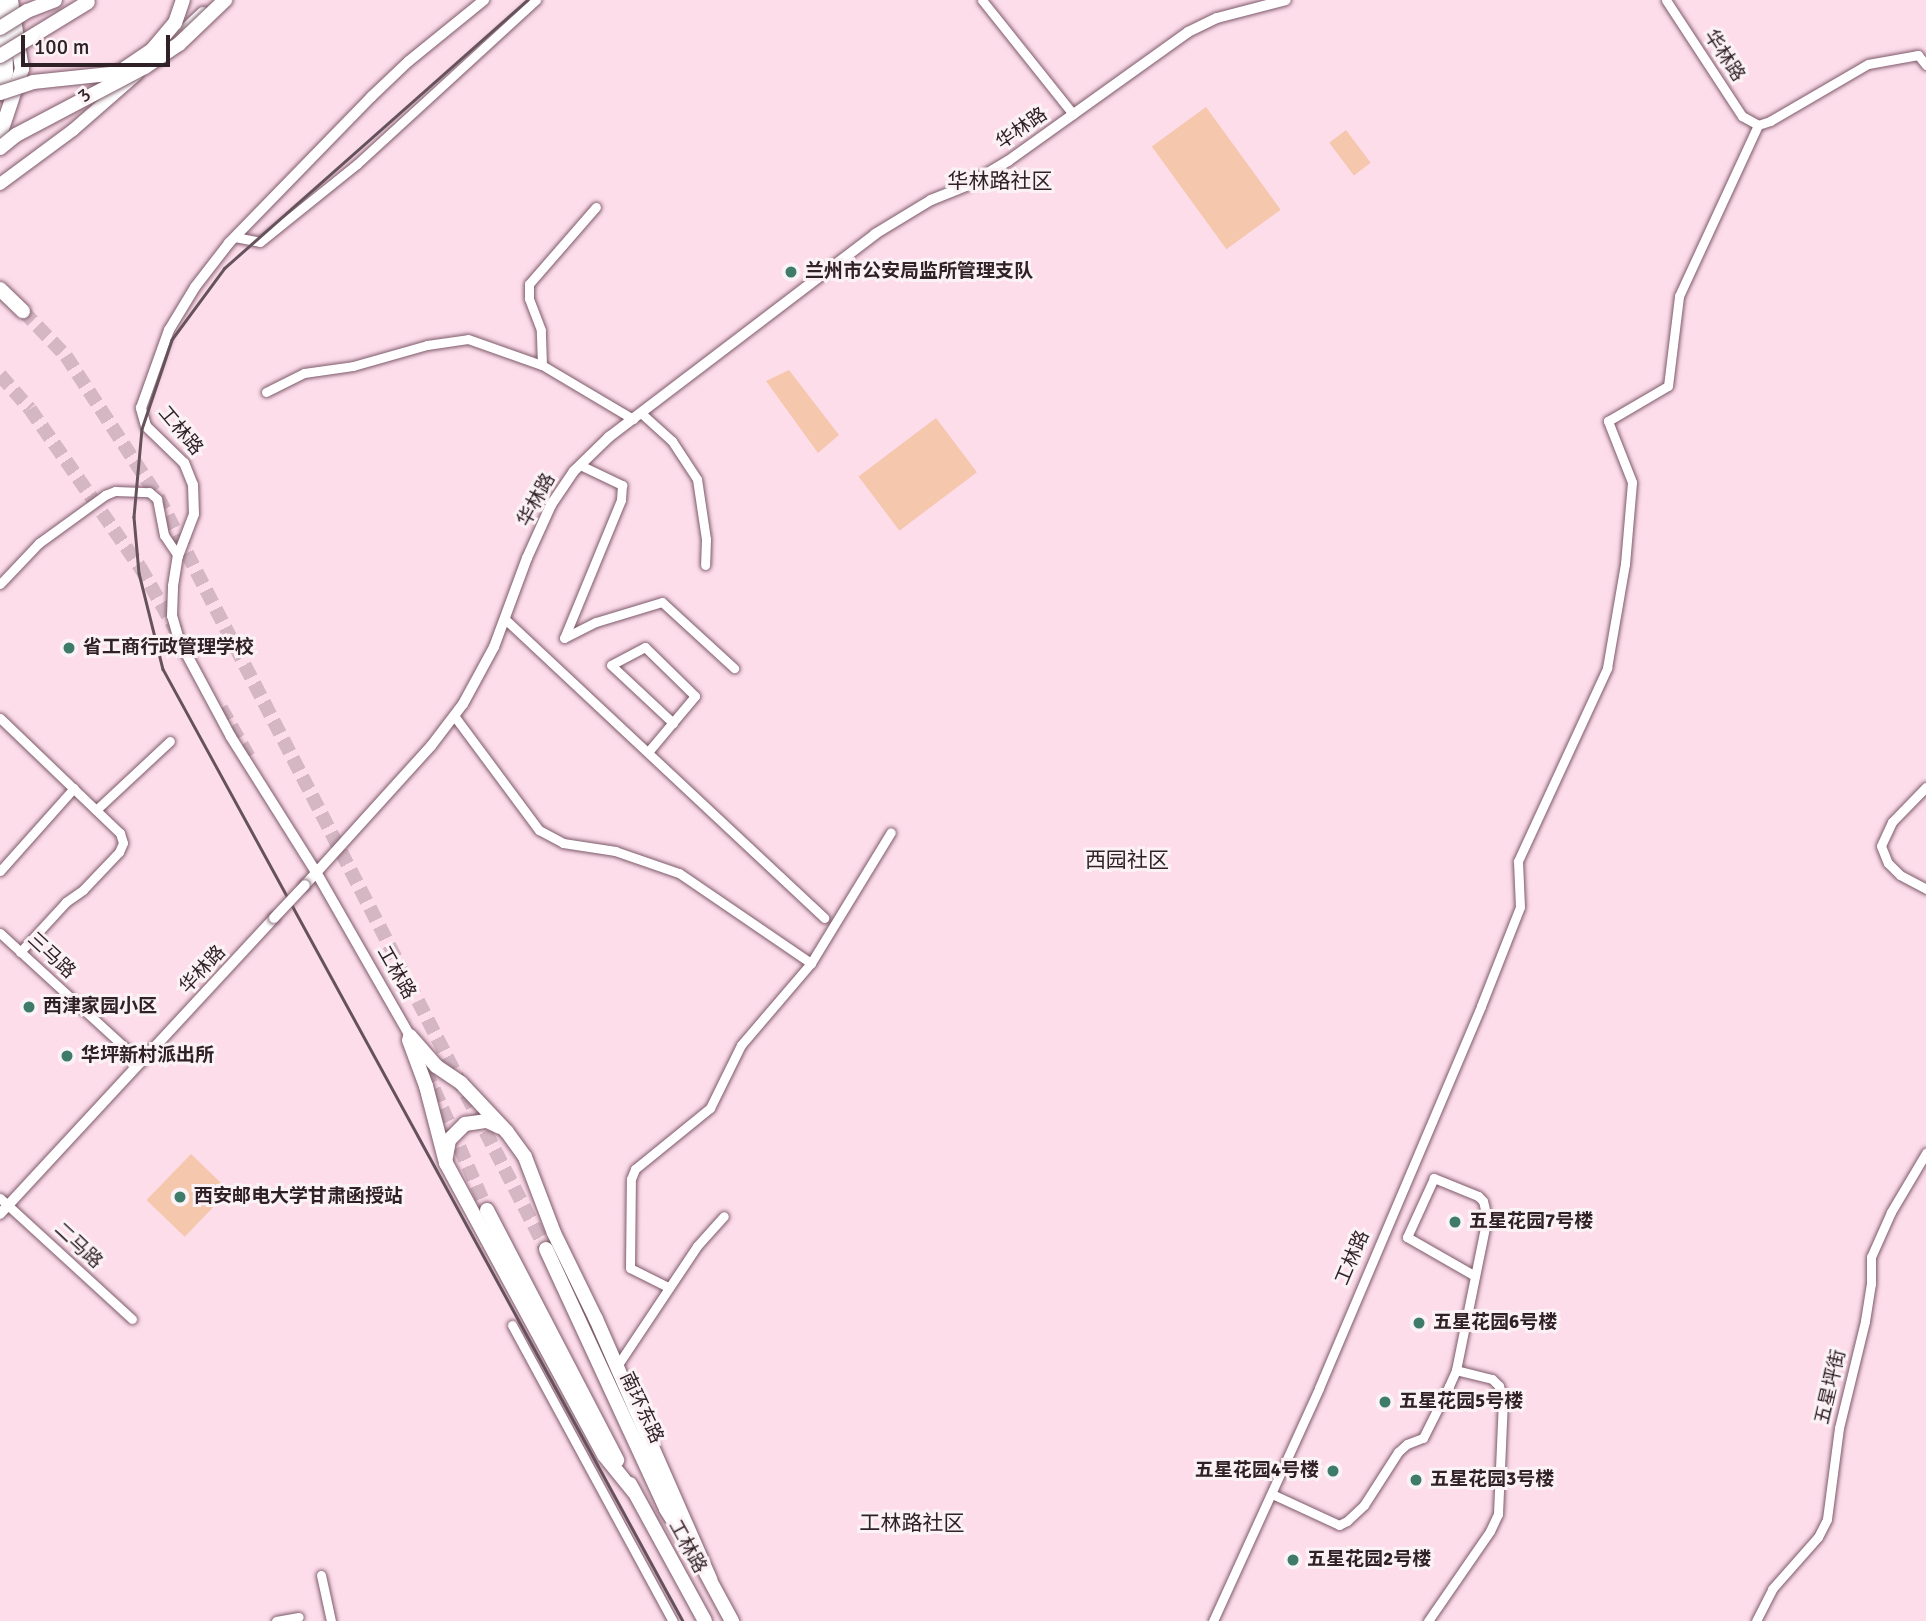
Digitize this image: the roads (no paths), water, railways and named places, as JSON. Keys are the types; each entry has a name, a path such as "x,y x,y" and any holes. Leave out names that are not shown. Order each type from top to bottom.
{"highway":[{"path":"0,135 22,69 11,0"},
{"path":"0,28 45,0"},
{"path":"27,11 55,0"},
{"path":"0,56 91,0"},
{"path":"0,93 33,82 118,73 152,50 174,23 183,0"},
{"path":"0,148 16,135 145,68 179,44 225,0"},
{"path":"0,4 5,30 6,72 0,93"},
{"path":"0,289 23,311"},
{"path":"410,1037 436,1066 461,1083 507,1132 525,1157 554,1233 617,1366 710,1579"},
{"path":"410,1037 408,1042 426,1086 446,1163 604,1455 634,1492"},
{"path":"446,1163 449,1140 465,1124 487,1121 507,1132"},
{"path":"487,1210 634,1492"},
{"name":"南环东路","path":"546,1249 666,1508 710,1579"},
{"name":"工林路","path":"634,1492 705,1621"},
{"name":"工林路","path":"710,1579 732,1621"}],"main road":[{"name":"3","path":"0,184 110,100 217,0"}],"street":[{"name":"工林路","path":"410,1037 316,872 268,798 187,659 172,616 178,556 194,514 193,485 184,463 146,426 141,408 169,330 195,286 235,237 380,88 484,0"},
{"path":"235,237 260,242 357,164 536,0"},
{"path":"982,0 1073,114"},
{"name":"华林路","path":"3,1205 141,1062 360,827 455,717 481,676 506,620 527,558 551,505 580,465 637,416 875,234 931,200 983,177 1203,23 1286,0"},
{"name":"华林路","path":"1666,0 1742,116 1758,125"},
{"path":"1758,125 1770,121 1868,64 1922,54 1926,65"},
{"name":"工林路","path":"1213,1621 1272,1494 1520,907 1518,861 1607,668 1625,564 1632,482 1608,421 1668,386 1679,296 1758,125"},
{"path":"542,365 541,330 529,298 529,284 596,207"},
{"path":"266,392 304,373 353,366 427,345 468,339 542,365 637,416 672,441 696,479 706,539 705,565"},
{"path":"580,465 622,485 621,500 564,638 596,622 662,602 734,668"},
{"path":"0,584 39,542 105,495 115,491 149,492 157,499 164,535 178,556"},
{"path":"506,620 824,918"},
{"path":"648,752 673,723 695,696 645,648 611,665 673,723"},
{"path":"455,717 539,830 563,843 615,851 679,873 811,962"},
{"path":"0,718 120,833 123,843 119,852 20,952"},
{"path":"96,810 170,741"},
{"path":"1926,787 1892,822 1881,846 1888,863 1900,875 1926,889"},
{"path":"0,871 74,788"},
{"path":"668,1287 630,1268 631,1179 635,1169 710,1108 741,1045 811,962 891,832"},
{"name":"三马路","path":"0,933 141,1062"},
{"name":"五星坪街","path":"1756,1621 1772,1589 1818,1537 1826,1519 1839,1428 1865,1321 1871,1284 1871,1257 1891,1212 1926,1153"},
{"path":"1272,1494 1339,1525 1364,1505 1398,1452 1407,1444 1423,1438 1456,1370 1487,1218 1483,1201 1434,1178 1407,1237 1475,1276"},
{"name":"二马路","path":"3,1205 132,1319"},
{"path":"617,1366 697,1246 724,1216"},
{"path":"512,1325 673,1621"},
{"path":"536,1370 554,1362"},
{"path":"1428,1621 1490,1531 1498,1514 1503,1399 1499,1386 1492,1379 1456,1370"},
{"path":"321,1576 331,1621"},
{"path":"283,1620 299,1617"}],"tunnel":[{"path":"23,311 66,356 158,497 546,1249"},
{"path":"0,375 30,409 140,567 176,630"},
{"path":"221,708 249,757"},
{"path":"417,1051 487,1210"}],"railway":[{"path":"528,0 225,268 172,340 142,429 134,517 139,573 163,669 683,1621"}],"place":[{"name":"兰州市公安局监所管理支队","path":"791,272"},
{"name":"省工商行政管理学校","path":"69,648"},
{"name":"西津家园小区","path":"29,1007"},
{"name":"华坪新村派出所","path":"67,1056"},
{"name":"西安邮电大学甘肃函授站","path":"180,1197"},
{"name":"五星花园7号楼","path":"1455,1222"},
{"name":"五星花园6号楼","path":"1419,1323"},
{"name":"五星花园5号楼","path":"1385,1402"},
{"name":"五星花园4号楼","path":"1333,1471"},
{"name":"五星花园3号楼","path":"1416,1480"},
{"name":"五星花园2号楼","path":"1293,1560"}],"district":[{"name":"华林路社区","path":"1000,181"},
{"name":"西园社区","path":"1127,860"},
{"name":"工林路社区","path":"912,1523"}]}
